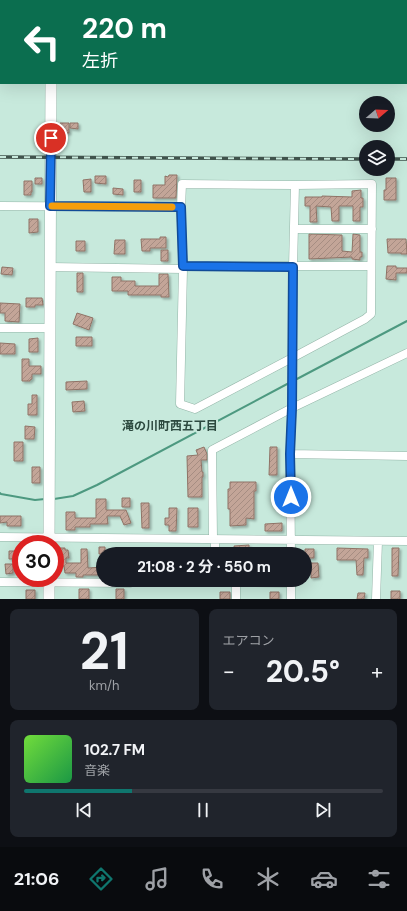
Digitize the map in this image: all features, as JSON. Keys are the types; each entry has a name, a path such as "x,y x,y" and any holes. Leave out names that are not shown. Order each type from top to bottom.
{"street":[{"path":"49,535 51,84"},
{"path":"182,184 295,185 372,184 371,314 365,319 195,409 180,404 183,267 181,207 182,184"},
{"path":"291,547 290,454 295,185"},
{"path":"0,206 181,207"},
{"path":"294,229 372,229"},
{"path":"50,267 371,266"},
{"path":"0,328 50,328"},
{"path":"215,547 212,450 292,408 407,353"},
{"path":"290,454 407,456"},
{"path":"0,538 12,539"},
{"path":"64,541 291,539 407,541"},
{"path":"376,599 378,541"},
{"path":"64,581 96,582"},
{"path":"0,582 12,582"},
{"path":"49,587 49,599"},
{"path":"236,587 236,599"},
{"path":"291,587 291,599"}],"building":[{"path":"60,123 69,123 69,133 60,133"},
{"path":"70,123 78,123 78,129 70,128"},
{"path":"169,175 177,175 176,198 153,198 153,185 165,185 165,176 168,177"},
{"path":"95,176 106,176 106,184 95,183"},
{"path":"35,178 42,178 42,184 35,184"},
{"path":"386,178 396,178 396,200 384,200"},
{"path":"91,179 91,192 84,192 83,180"},
{"path":"134,180 141,180 141,192 134,192"},
{"path":"24,181 32,181 31,195 24,195"},
{"path":"113,188 123,189 123,195 113,194"},
{"path":"361,190 363,207 360,207 360,221 353,221 353,206 339,206 339,221 332,221 331,207 316,206 317,222 310,222 310,206 305,206 305,197 352,197 352,191"},
{"path":"29,219 38,219 38,232 29,233"},
{"path":"309,234 342,235 342,251 352,252 353,234 360,235 360,252 362,252 362,257 360,257 360,260 352,259 352,257 309,259"},
{"path":"160,237 166,237 166,248 150,248 150,251 142,251 141,239 160,239"},
{"path":"387,239 406,239 407,254 388,253"},
{"path":"115,240 125,240 125,254 114,254"},
{"path":"76,241 85,241 85,251 76,251"},
{"path":"161,250 168,250 168,261 161,261"},
{"path":"387,266 407,268 407,273 396,273 396,280 386,279"},
{"path":"2,267 13,268 12,275 1,274"},
{"path":"77,273 83,273 83,292 77,292"},
{"path":"159,274 168,274 169,297 161,297 161,295 128,295 128,291 112,291 112,277 121,277 121,281 135,281 135,286 159,286"},
{"path":"26,298 42,298 43,305 26,307"},
{"path":"0,303 20,304 19,322 5,321 5,313 0,313"},
{"path":"77,313 93,318 89,330 73,324"},
{"path":"76,337 92,337 92,346 76,346"},
{"path":"38,338 38,352 29,352 29,339"},
{"path":"0,343 15,344 15,354 0,354"},
{"path":"22,359 29,359 29,366 41,366 41,374 32,374 32,379 30,381 22,381"},
{"path":"87,381 87,389 66,390 66,382"},
{"path":"32,395 37,395 37,415 28,415 28,404 32,404"},
{"path":"84,401 85,411 73,412 72,402"},
{"path":"25,426 35,427 34,439 25,439"},
{"path":"14,442 23,442 23,461 14,461"},
{"path":"204,447 207,454 207,460 201,460 203,472 202,497 188,497 187,456 198,455 196,450"},
{"path":"270,447 277,447 277,475 269,475"},
{"path":"32,467 40,467 40,483 32,483"},
{"path":"230,482 256,482 256,491 254,491 254,519 246,518 246,525 230,526 228,489 230,489"},
{"path":"122,498 130,498 130,507 122,507"},
{"path":"96,499 106,499 106,510 126,510 131,523 124,525 120,516 107,516 108,524 90,524 90,527 75,527 75,530 66,530 66,512 75,512 75,518 96,518"},
{"path":"141,503 149,503 149,528 142,528"},
{"path":"169,508 177,508 176,531 169,531 169,525 165,525 165,518 169,518"},
{"path":"188,508 198,508 198,527 188,527"},
{"path":"0,516 21,516 21,526 7,526 7,522 0,523"},
{"path":"282,523 282,531 265,531 265,524"},
{"path":"249,545 249,547 234,547"},
{"path":"64,548 65,550 68,550 69,558 66,558 66,563 81,563 81,549 87,549 88,568 96,567 96,575 83,575 83,577 76,577 76,573 65,573"},
{"path":"337,548 368,549 368,558 364,558 363,575 357,575 356,560 337,560"},
{"path":"392,548 399,548 398,576 392,576"},
{"path":"312,549 314,549 314,558 312,558"},
{"path":"9,551 12,551 12,559 9,559"},
{"path":"312,563 318,563 319,577 312,578"},
{"path":"5,564 12,564 12,573 6,574"},
{"path":"79,589 89,589 89,599 79,599"},
{"path":"116,589 124,589 124,599 116,599"},
{"path":"26,590 35,590 35,599 26,599"},
{"path":"391,591 400,591 400,599 391,599"},
{"path":"220,592 230,592 230,599 220,599"},
{"path":"270,592 279,592 279,599 270,599"},
{"path":"358,593 365,593 364,599 357,599"}],"waterway":[{"path":"295,380 407,321"},
{"path":"54,499 73,496 97,485 289,383"},
{"path":"0,493 35,500 45,499"}],"railway":[{"path":"0,157 359,159"},
{"path":"395,159 407,159"}],"slow traffic":[{"path":"52,206 172,207"}],"district":[{"name":"滝の川町西五丁目","path":"170,426"}],"route":[{"path":"51,138 50,206 181,207 183,266 293,267 292,408 290,454 291,497"}]}
